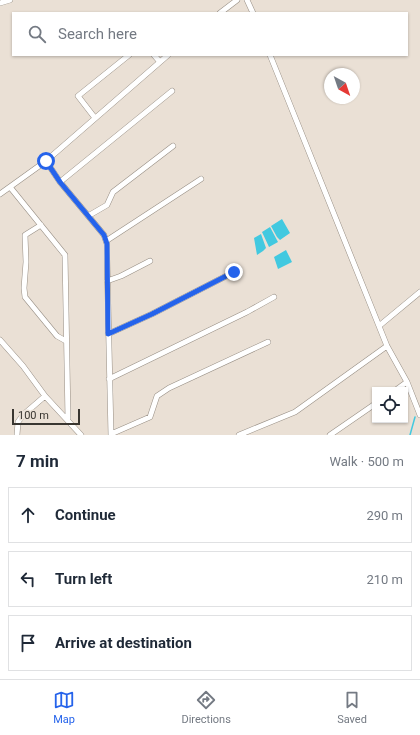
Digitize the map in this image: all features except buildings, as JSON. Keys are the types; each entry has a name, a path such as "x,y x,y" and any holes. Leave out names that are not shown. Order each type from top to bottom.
{"street":[{"path":"0,3 10,0"},
{"path":"221,12 237,0"},
{"path":"247,0 253,12"},
{"path":"95,118 78,96 128,56"},
{"path":"155,56 160,62"},
{"path":"0,194 46,161 167,56"},
{"path":"270,56 387,346 407,382 420,415"},
{"path":"60,182 172,91"},
{"path":"88,216 107,205 113,192 173,146"},
{"path":"46,161 60,182 104,235 106,241 111,434 150,417 156,396 169,388 268,342"},
{"path":"106,241 201,178"},
{"path":"10,188 65,255 68,419"},
{"path":"41,225 25,235 25,297 56,336 66,340"},
{"path":"107,281 121,276 150,261"},
{"path":"108,334 152,314 234,272"},
{"path":"379,326 420,292"},
{"path":"109,379 247,312 274,296"},
{"path":"0,340 23,366 46,396 81,435"},
{"path":"239,435 295,412 387,346"},
{"path":"400,387 407,382"},
{"path":"17,435 18,422 23,415 46,396"},
{"path":"330,435 372,406"}],"water":[{"path":"282,219 290,233 280,240 271,226"},
{"path":"270,227 278,242 269,247 262,232"},
{"path":"261,234 266,248 257,255 254,238"},
{"path":"286,250 292,262 278,269 274,257"}],"waterway":[{"path":"410,435 415,417"}],"route":[{"path":"46,161 60,182 104,235 107,244 108,334 152,314 234,272"}]}
